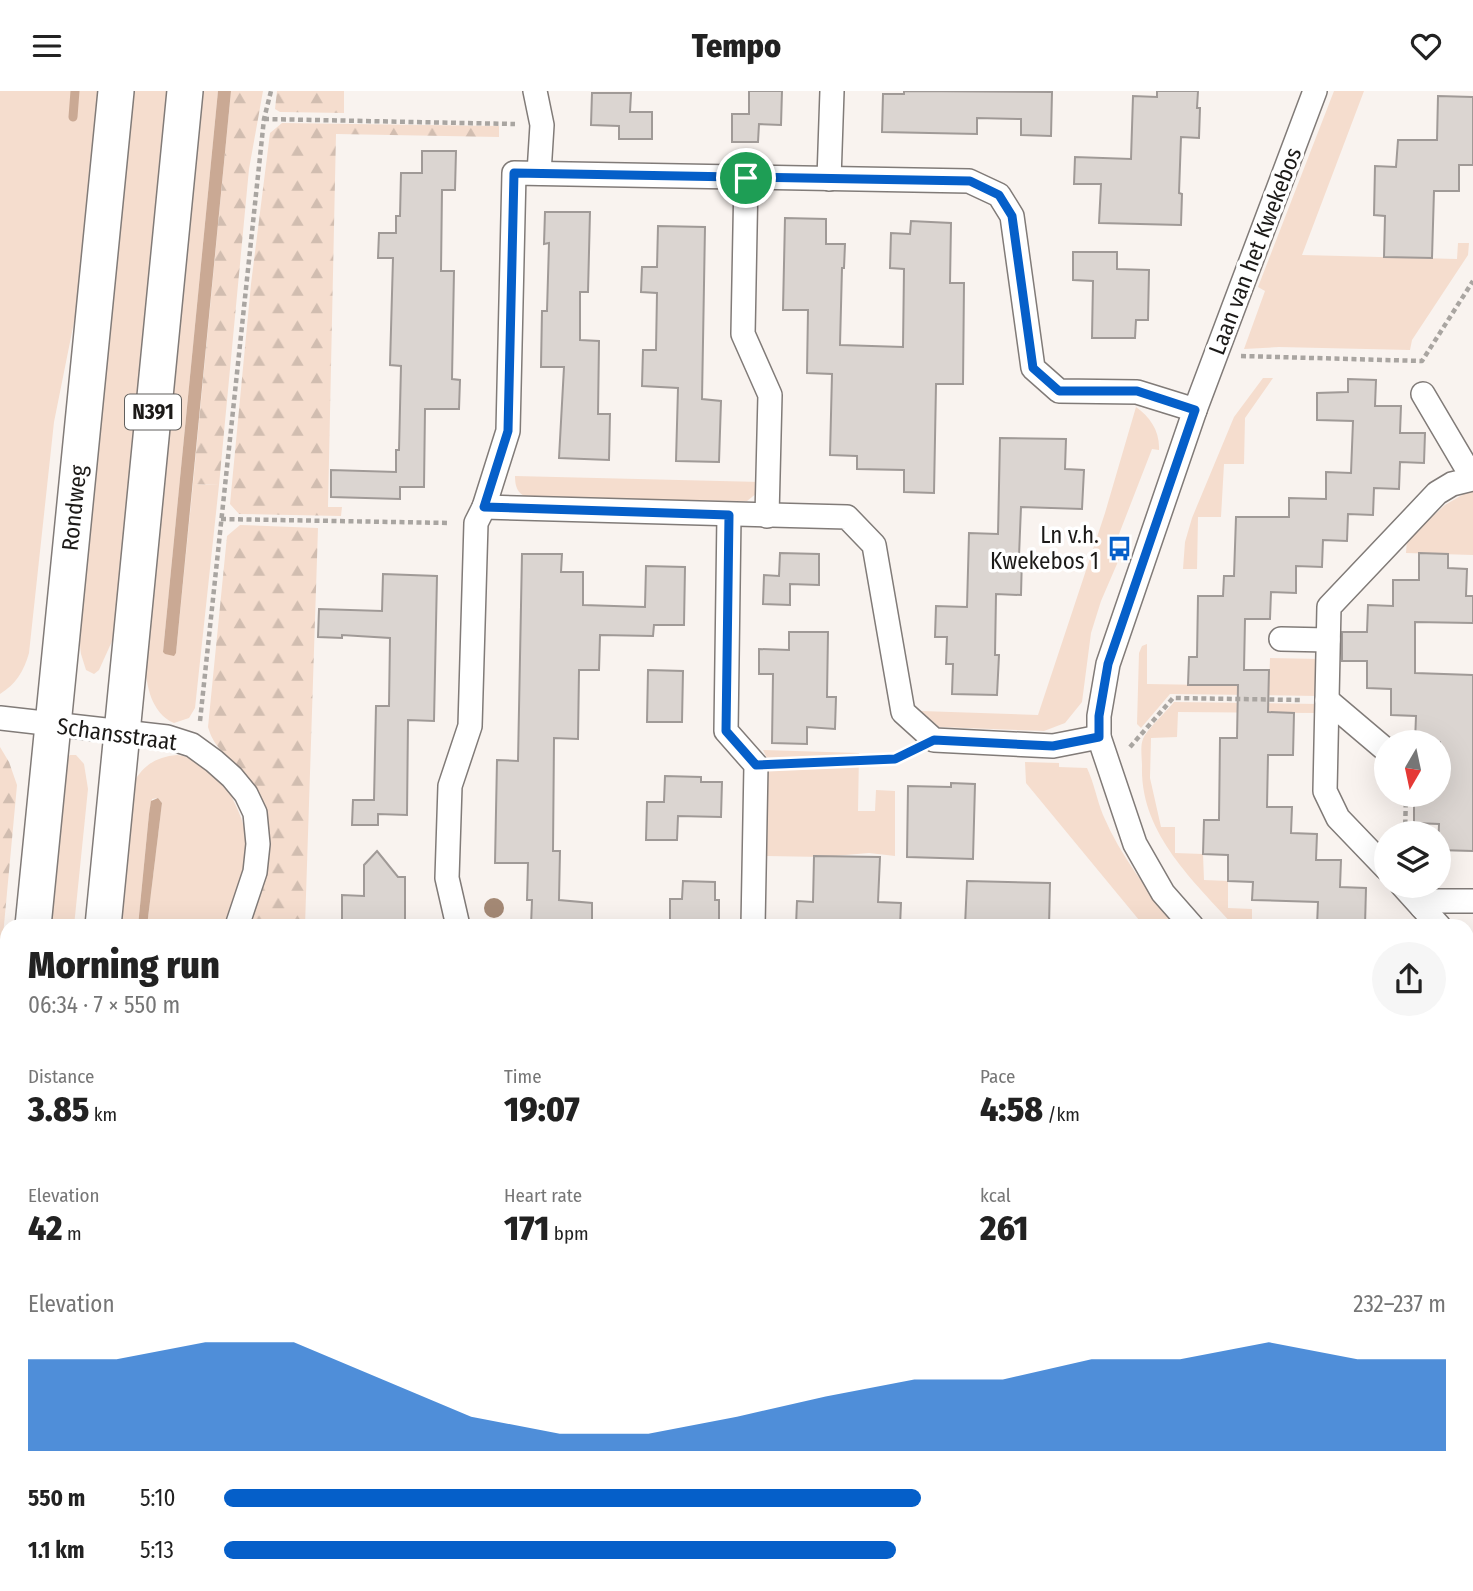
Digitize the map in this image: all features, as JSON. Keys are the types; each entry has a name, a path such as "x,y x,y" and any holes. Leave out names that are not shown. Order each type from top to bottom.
{"main road":[{"name":"Rondweg","path":"34,919 116,91"},
{"name":"N391","path":"104,919 185,91"}],"street":[{"path":"536,91 542,125 539,173"},
{"path":"830,179 832,91"},
{"name":"Laan van het Kwekebos","path":"1186,919 1163,893 1135,845 1099,737 1099,716 1108,664 1195,410 1315,91"},
{"path":"456,919 447,878 450,786 470,726 480,515 508,431 514,173 970,181 999,195 1012,216 1033,368 1059,391 1137,391 1195,410"},
{"path":"746,178 743,334 770,395 767,516"},
{"path":"1374,856 1338,818 1325,791 1329,607 1437,493 1452,484 1473,479 1423,394"},
{"path":"480,515 847,517 874,545 903,712 934,740 1053,746 1099,737"},
{"path":"729,515 726,731 756,765 753,919"},
{"path":"1281,639 1328,640"},
{"path":"1327,700 1374,741"},
{"name":"Schansstraat","path":"0,718 167,737 192,745 232,777 246,794 255,813 258,845 256,871 239,919"},
{"path":"1414,898 1433,919"},
{"path":"1422,907 1433,901 1473,901"}],"path":[{"path":"192,745 199,726 264,119 271,91"},
{"path":"264,119 542,125"},
{"path":"1213,358 1236,356 1422,361 1473,281"},
{"path":"221,519 480,515"},
{"path":"1107,760 1123,755 1173,698 1327,700"},
{"path":"756,765 895,759 934,740"}],"green space":[{"path":"0,91 99,91 77,307 54,422 29,653 19,677 0,694"},
{"path":"132,91 170,91 118,612 113,639 99,670 94,674 86,670 78,629"},
{"path":"202,91 218,91 163,652 176,653 193,484 219,485 195,708 189,718 174,723 160,712 151,697 145,662"},
{"path":"231,91 263,91 249,169 219,485 193,484"},
{"path":"277,91 344,91 344,113 280,112 275,109"},
{"path":"1334,91 1364,91 1302,255 1457,259 1458,243 1469,243 1468,255 1412,340 1410,350 1279,347 1244,349 1265,291 1258,287"},
{"path":"282,123 499,126 499,137 336,134 328,507 342,507 341,516 239,514 230,504 251,284 270,133"},
{"path":"1263,378 1273,378 1245,418 1244,464 1224,464 1221,517 1198,517 1197,569 1183,569 1185,542 1192,518 1234,417"},
{"path":"1136,407 1153,425 1159,450 1152,449 1114,547 1123,550 1101,601 1091,633 1082,702 1065,723 1044,731 939,727 921,711 1038,715 1105,513"},
{"path":"515,476 761,482 757,493 747,501 536,499 520,493"},
{"path":"1473,491 1473,555 1406,553 1407,540 1445,505"},
{"path":"240,525 318,528 305,919 252,919 268,867 265,823 249,780 219,749 208,727 227,536"},
{"path":"1147,644 1147,684 1269,686 1270,658 1320,659 1319,696 1170,694 1141,728 1137,724 1139,653 1142,646"},
{"path":"1174,702 1319,704 1319,713 1178,712 1177,737 1151,738 1150,778 1161,827 1175,827 1175,853 1203,854 1204,880 1228,881 1228,908 1252,909 1252,919 1228,919 1186,873 1159,834 1144,790 1141,752 1142,742 1148,731"},
{"path":"0,747 17,785 5,919 0,919"},
{"path":"763,750 859,753 858,811 875,811 876,790 895,791 895,856 869,853 822,857 767,856 768,760"},
{"path":"76,755 84,764 88,789 75,919 51,919 66,758"},
{"path":"177,755 186,757 215,775 226,787 243,822 246,866 229,919 148,919 162,803 158,798 152,799 149,814 139,919 120,919 133,784 151,763"},
{"path":"1025,762 1059,763 1059,767 1087,768 1103,815 1118,845 1171,919 1138,919 1026,783"}],"shaded area":[{"path":"218,91 231,91 174,656 163,652"},
{"path":"158,798 162,803 148,919 139,919 149,814 151,801"}],"building":[{"path":"749,91 782,91 781,125 759,124 758,142 732,142 732,114 749,114"},
{"path":"904,91 1052,92 1051,136 1021,135 1021,119 977,118 977,134 882,132 883,94 904,94"},
{"path":"1157,91 1198,91 1199,138 1181,137 1181,225 1099,223 1101,184 1074,184 1075,157 1131,159 1133,96 1157,97"},
{"path":"592,93 631,93 630,112 652,112 652,139 619,139 619,126 591,125"},
{"path":"1438,96 1473,97 1473,165 1459,165 1459,191 1434,191 1432,258 1384,257 1385,216 1374,215 1375,166 1396,167 1398,140 1437,140"},
{"path":"422,151 456,151 455,190 442,190 441,271 454,271 452,379 460,380 459,409 425,409 424,487 400,487 400,499 331,497 331,470 396,472 401,366 390,365 393,258 378,258 379,233 396,233 396,216 400,216 401,173 422,173"},
{"path":"545,212 590,212 588,292 580,292 580,340 599,341 598,414 610,414 609,460 559,458 564,367 541,367 542,311 547,311 549,243 544,244"},
{"path":"785,218 826,219 826,244 845,244 840,345 903,347 904,269 890,268 891,233 910,234 911,221 951,223 950,283 964,283 963,384 936,384 934,493 904,492 904,470 857,469 857,456 830,455 832,374 807,373 808,310 783,310"},
{"path":"658,226 705,227 702,399 721,401 719,462 676,461 678,388 642,386 643,350 656,350 657,293 641,292 642,267 657,267"},
{"path":"1073,252 1117,252 1117,269 1149,270 1148,320 1136,320 1135,338 1092,338 1093,281 1073,280"},
{"path":"1348,379 1376,380 1375,406 1401,406 1400,433 1425,433 1424,463 1400,462 1399,489 1374,488 1373,515 1348,514 1347,541 1323,540 1322,567 1296,566 1296,593 1271,592 1270,619 1245,619 1244,670 1269,670 1268,712 1294,713 1293,755 1268,755 1267,807 1292,807 1291,833 1317,834 1316,860 1341,860 1340,887 1366,888 1365,919 1317,919 1318,902 1252,900 1253,882 1228,881 1228,855 1203,854 1204,820 1219,820 1220,738 1237,738 1238,685 1188,685 1189,657 1197,657 1198,596 1223,596 1224,576 1234,576 1236,517 1289,517 1289,498 1326,499 1326,472 1351,473 1353,421 1317,420 1317,393 1348,392"},
{"path":"1000,438 1066,439 1065,469 1084,470 1082,509 1021,507 1021,595 996,594 995,655 999,655 997,695 952,694 953,664 946,664 947,637 935,637 936,606 967,607 969,533 998,534"},
{"path":"780,553 819,554 819,585 790,584 790,605 763,604 764,575 779,576"},
{"path":"1419,553 1448,554 1448,568 1467,569 1466,596 1473,596 1473,623 1415,622 1415,673 1473,675 1473,851 1451,850 1451,821 1414,821 1414,807 1451,807 1451,730 1415,730 1416,716 1391,715 1391,689 1367,688 1367,661 1342,661 1342,632 1367,632 1368,605 1393,606 1393,580 1419,580"},
{"path":"522,554 562,554 561,572 583,572 583,605 645,607 646,566 685,567 684,625 654,625 653,636 600,635 599,670 579,670 578,739 554,738 553,851 560,851 559,900 592,903 592,919 531,919 532,900 527,900 528,863 495,863 497,760 518,761"},
{"path":"383,574 437,576 434,721 408,720 407,815 378,814 378,825 352,825 353,800 374,800 376,706 389,706 390,638 342,635 342,638 318,637 319,609 382,611"},
{"path":"789,632 828,632 827,697 836,697 835,729 807,727 807,744 772,743 773,674 759,674 759,649 789,650"},
{"path":"648,670 683,671 682,722 647,722"},
{"path":"665,776 701,777 701,782 722,782 721,817 678,816 677,840 646,840 647,802 664,802"},
{"path":"951,783 975,784 973,859 907,857 908,786 951,787"},
{"path":"377,851 398,877 405,877 405,919 342,919 342,895 364,896 364,865"},
{"path":"814,856 880,857 878,902 901,903 900,919 796,919 797,901 813,902"},
{"path":"683,881 715,882 719,919 670,919 670,899 682,899"},
{"path":"967,881 1050,883 1049,919 965,919"}],"waterway":[{"path":"73,117 75,91"}],"place":[{"name":"Ln v.h. Kwekebos 1","path":"1119,548"}],"route":[{"path":"514,173 746,178 970,181 999,195 1012,216 1033,368 1059,391 1137,391 1195,410 1108,664 1099,716 1099,737 1053,746 934,740 895,759 756,765 726,731 729,515 484,507 508,431 514,173"}]}
